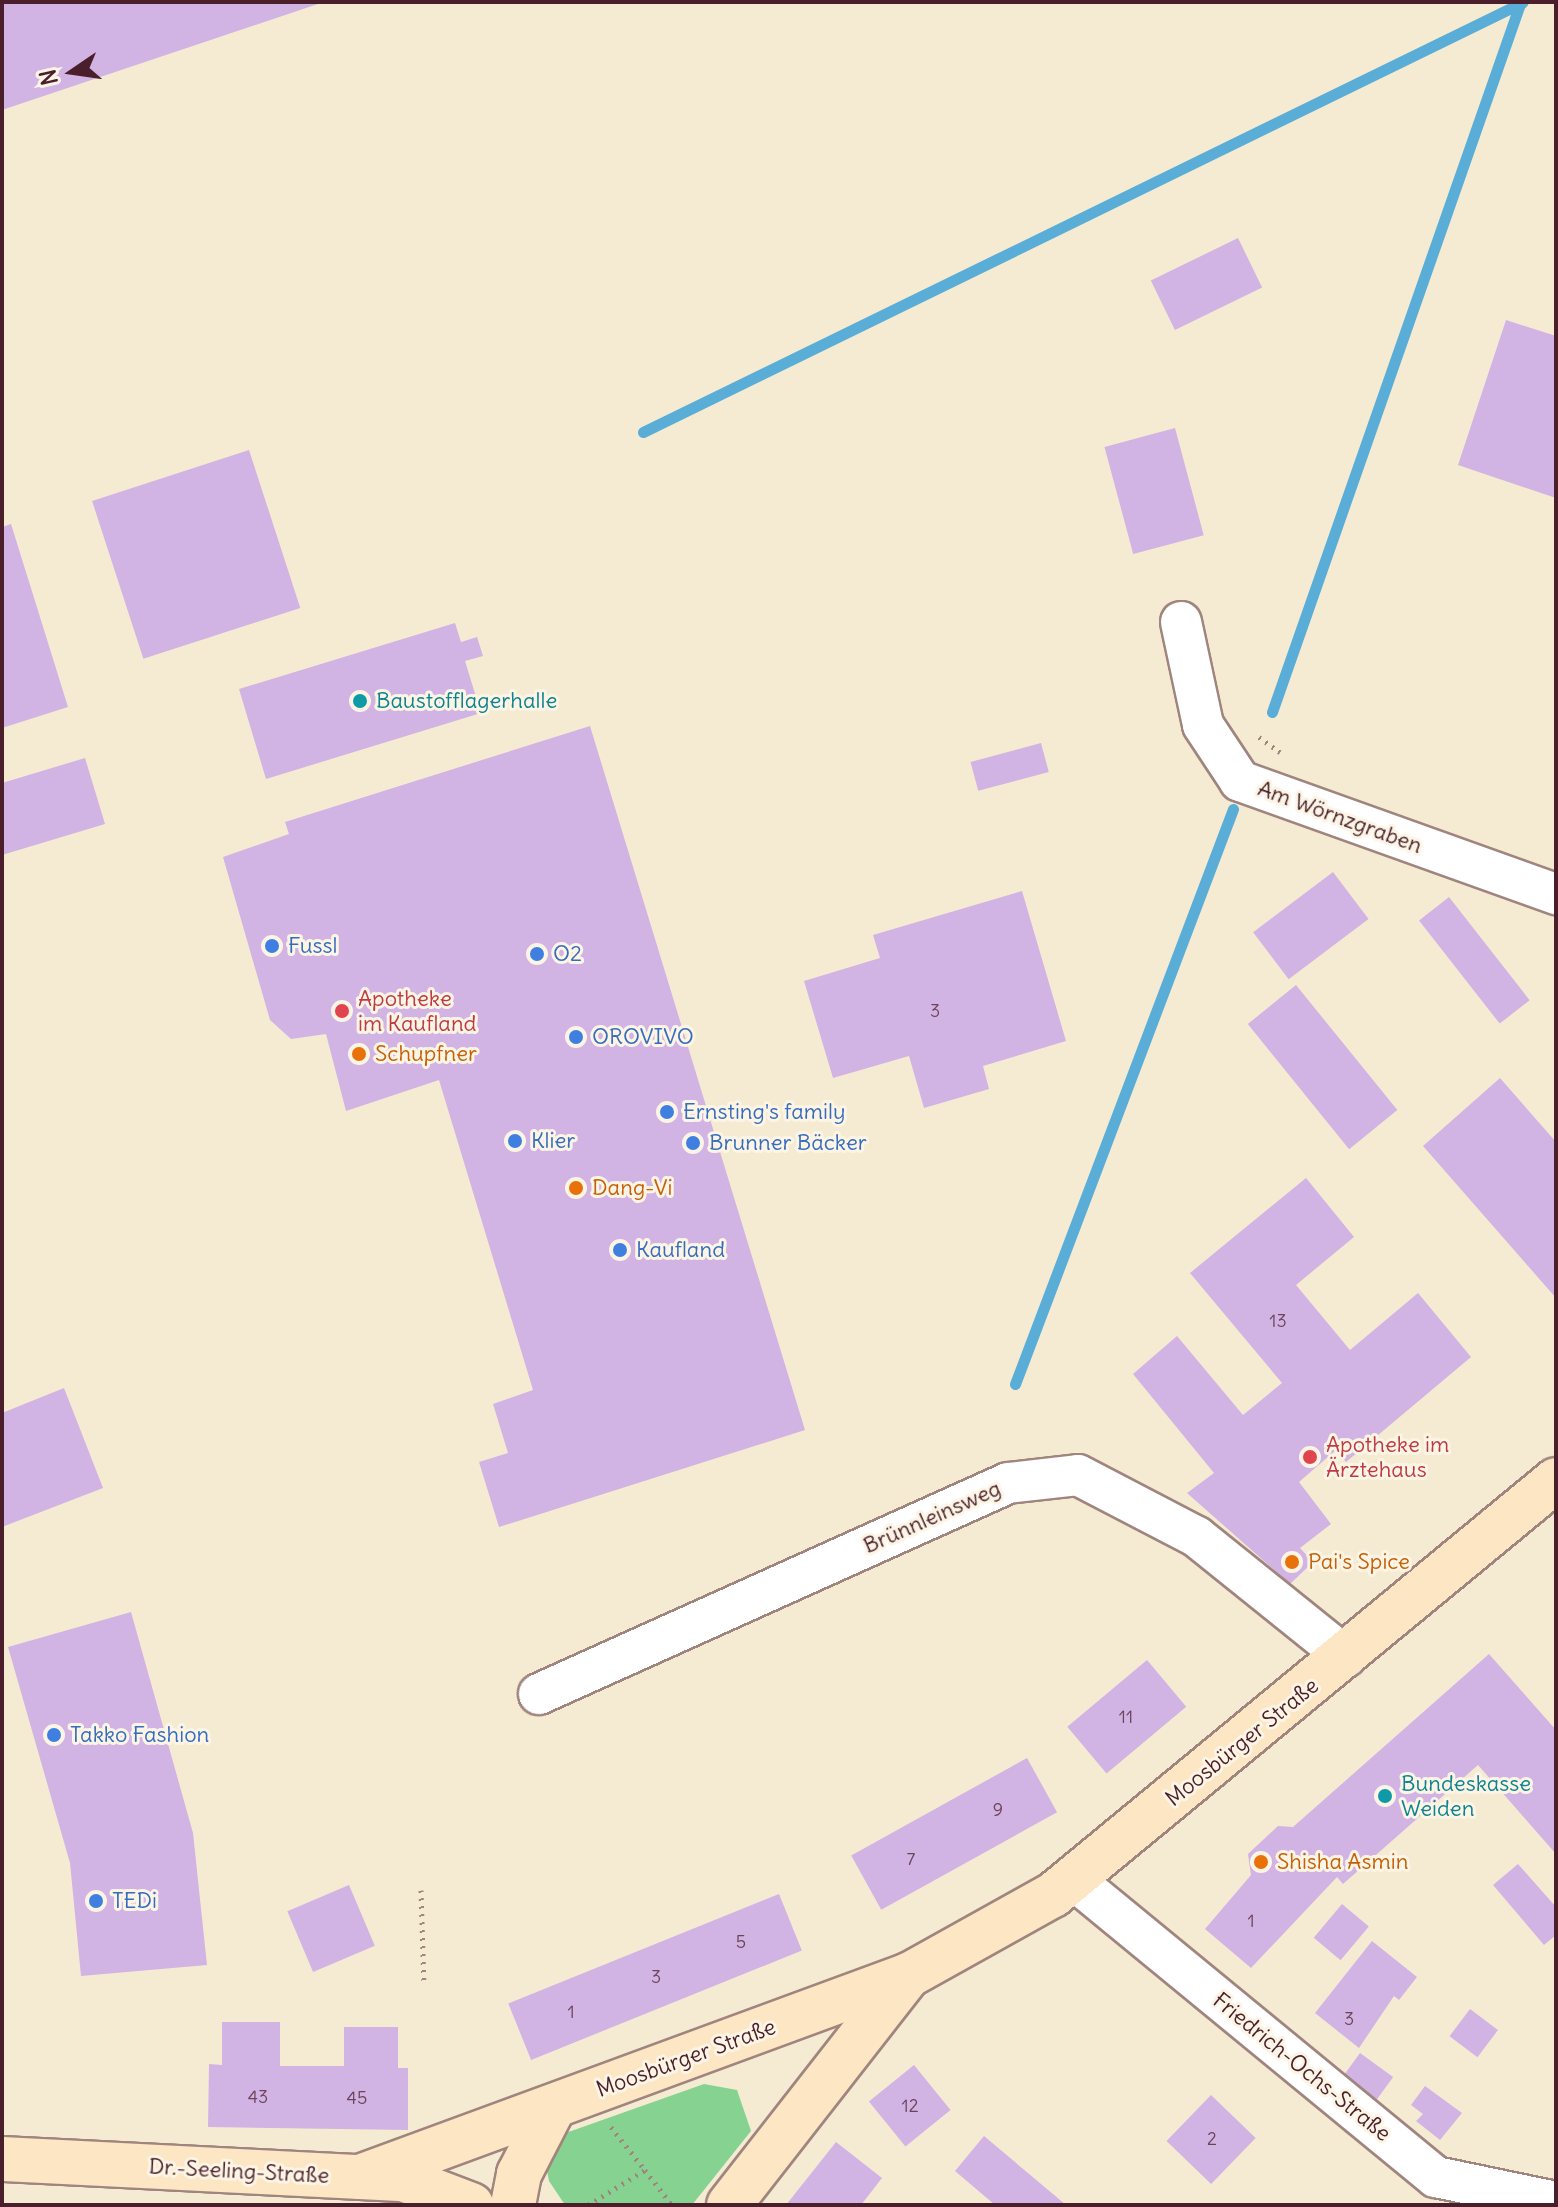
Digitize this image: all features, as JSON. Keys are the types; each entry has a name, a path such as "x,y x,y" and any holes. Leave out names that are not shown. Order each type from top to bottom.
{"street":[{"name":"Am Wörnzgraben","path":"1181,622 1203,725 1240,781 1556,894"},
{"name":"Brünnleinsweg","path":"539,1694 1008,1483 1078,1475 1197,1537 1346,1657"},
{"name":"Moosbürger Straße","path":"360,2177 909,1975 1074,1880 1556,1480"},
{"name":"Friedrich-Ochs-Straße","path":"1074,1880 1436,2177 1556,2202"},
{"name":"Moosbürger Straße","path":"729,2205 909,1975"},
{"path":"513,2205 519,2174 572,2101"},
{"name":"Dr.-Seeling-Straße","path":"2,2159 403,2179 471,2205"}],"path":[{"path":"421,1890 424,1984"},
{"path":"572,2101 645,2170 672,2205"},
{"path":"588,2205 645,2170"}],"green space":[{"path":"704,2084 737,2090 751,2131 692,2205 565,2205 549,2181 543,2150 560,2135"}],"building":[{"path":"2,2 321,2 321,3 2,110"},
{"path":"1238,238 1262,287 1175,330 1151,281"},
{"path":"1506,320 1556,336 1556,498 1458,465"},
{"path":"1175,428 1204,535 1133,554 1104,447"},
{"path":"249,450 300,608 143,659 92,501"},
{"path":"11,524 68,707 2,728 2,527"},
{"name":"Baustofflagerhalle","path":"455,623 461,642 477,637 483,656 465,661 481,713 266,779 239,689"},
{"name":"Kaufland","path":"590,726 805,1430 499,1527 479,1462 508,1453 493,1404 533,1390 439,1080 346,1111 326,1034 291,1039 270,1020 223,857 289,834 285,822"},
{"path":"1041,743 1049,772 978,791 970,762"},
{"path":"85,758 105,824 2,855 2,783"},
{"path":"1333,872 1369,919 1289,979 1253,932"},
{"path":"1022,891 1066,1041 983,1066 989,1089 924,1108 909,1056 833,1078 804,981 880,958 873,935"},
{"path":"1449,897 1530,1000 1500,1024 1419,920"},
{"path":"1296,985 1397,1110 1349,1149 1248,1024"},
{"path":"1500,1078 1556,1142 1556,1298 1423,1146"},
{"path":"1306,1178 1354,1237 1296,1285 1350,1350 1418,1293 1471,1357 1346,1462 1336,1450 1299,1482 1331,1524 1300,1548 1313,1562 1290,1584 1187,1493 1214,1473 1133,1374 1177,1336 1243,1415 1282,1383 1190,1273"},
{"path":"64,1388 103,1488 2,1527 2,1413"},
{"path":"131,1612 193,1833 207,1965 81,1976 70,1863 8,1647"},
{"name":"Bundeskasse Weiden","path":"1489,1654 1556,1730 1556,1854 1478,1765 1343,1884 1337,1877 1251,1968 1205,1929 1251,1875 1248,1854 1278,1826 1293,1827"},
{"path":"1147,1660 1186,1707 1107,1774 1067,1727"},
{"path":"1027,1758 1057,1812 881,1910 851,1855"},
{"path":"1518,1864 1556,1907 1556,1935 1544,1945 1493,1885"},
{"path":"349,1885 375,1946 313,1972 287,1911"},
{"path":"779,1894 802,1951 531,2060 508,2003"},
{"path":"1342,1904 1369,1926 1341,1960 1314,1938"},
{"path":"1372,1941 1417,1977 1399,2000 1394,1996 1359,2048 1315,2013"},
{"path":"1470,2009 1498,2030 1477,2057 1450,2036"},
{"path":"222,2022 280,2022 280,2066 344,2066 344,2027 398,2027 398,2068 408,2068 408,2130 208,2127 209,2064 222,2065"},
{"path":"1360,2053 1393,2077 1376,2101 1342,2077"},
{"path":"914,2065 951,2110 905,2147 869,2102"},
{"path":"1425,2086 1462,2113 1440,2140 1416,2121 1423,2114 1411,2105"},
{"path":"1211,2095 1256,2138 1211,2184 1167,2141"},
{"path":"984,2136 1066,2205 995,2205 955,2171"},
{"path":"836,2142 882,2178 861,2205 786,2205"}],"waterway":[{"path":"643,432 1523,2"},
{"path":"1272,712 1520,4"},
{"path":"1015,1384 1233,809"}],"place":[{"name":"Baustofflagerhalle","path":"360,701"},
{"name":"Fussl","path":"272,946"},
{"name":"O2","path":"537,954"},
{"name":"Apotheke im Kaufland","path":"342,1011"},
{"name":"OROVIVO","path":"576,1037"},
{"name":"Schupfner","path":"359,1054"},
{"name":"Ernsting's family","path":"667,1112"},
{"name":"Klier","path":"515,1141"},
{"name":"Brunner Bäcker","path":"693,1143"},
{"name":"Dang-Vi","path":"576,1188"},
{"name":"Kaufland","path":"620,1250"},
{"name":"Apotheke im Ärztehaus","path":"1310,1457"},
{"name":"Pai's Spice","path":"1292,1562"},
{"name":"Takko Fashion","path":"54,1735"},
{"name":"Bundeskasse Weiden","path":"1385,1796"},
{"name":"Shisha Asmin","path":"1261,1862"},
{"name":"TEDi","path":"96,1901"}]}
